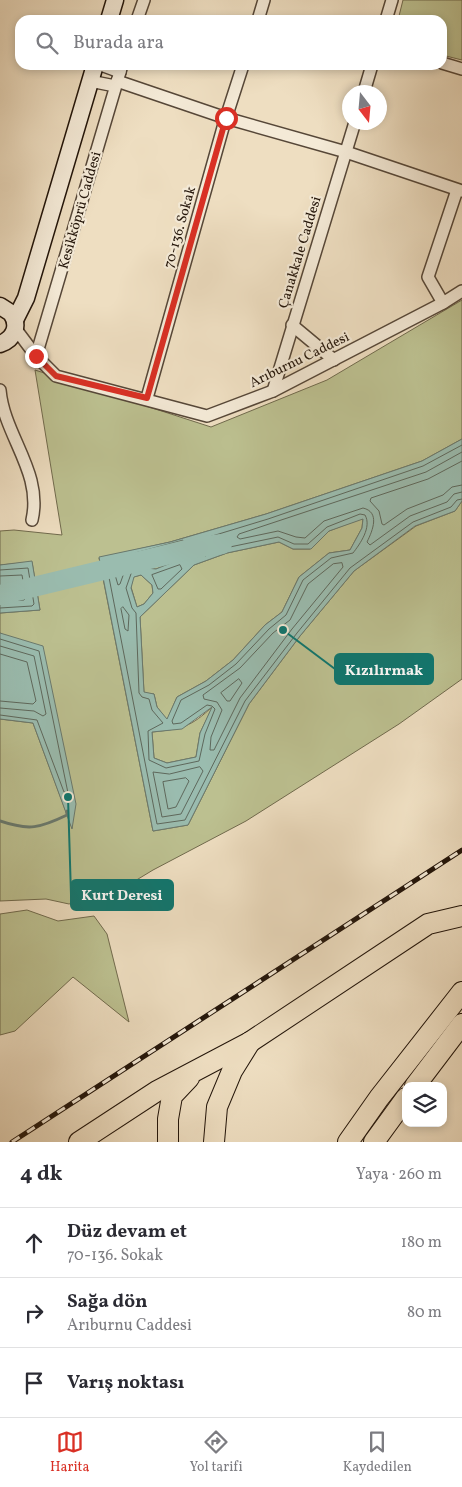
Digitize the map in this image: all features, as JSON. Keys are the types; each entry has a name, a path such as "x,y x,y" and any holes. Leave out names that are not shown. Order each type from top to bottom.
{"highway":[{"path":"79,1142 157,1091 250,1042 462,900"},
{"path":"428,924 462,916"},
{"path":"348,1142 379,1098 462,992"},
{"path":"418,1082 462,1024"},
{"path":"429,1082 462,1030"},
{"path":"214,1142 216,1107 232,1071 250,1042"},
{"path":"168,1142 168,1119 172,1096 195,1070"},
{"path":"374,1142 402,1104"},
{"path":"391,1142 402,1126"}],"street":[{"path":"110,15 115,0"},
{"path":"139,15 144,0"},
{"path":"260,15 264,0"},
{"path":"388,15 392,0"},
{"path":"447,64 462,69"},
{"name":"Kesikköprü Caddesi","path":"0,344 11,337 28,291 93,70"},
{"name":"70-136. Sokak","path":"147,398 226,118 241,70"},
{"path":"366,85 371,70"},
{"path":"90,81 119,76 226,118 346,152 460,191 428,277 442,303"},
{"name":"Kesikköprü Caddesi","path":"36,356 119,76"},
{"name":"Çanakkale Caddesi","path":"273,391 353,130"},
{"name":"Arıburnu Caddesi","path":"15,324 36,356 56,376 147,398 208,416 273,391 462,291"},
{"path":"0,306 9,310 15,324"},
{"path":"292,326 334,360"},
{"path":"0,390 8,424 29,468 34,499 32,520"}],"green space":[{"path":"403,0 462,0 462,60 447,56 447,15 399,15"},
{"path":"462,300 462,439 422,461 266,514 170,542 99,558 153,831 188,825 249,704 300,636 354,571 416,526 455,511 462,501 462,679 399,724 246,821 153,870 120,890 69,904 46,899 0,901 0,719 33,723 72,828 7,637 0,633 0,613 40,610 32,562 0,565 0,531 14,530 62,535 35,370 211,427 327,380"},
{"path":"363,518 362,528 350,550 329,553 299,577 282,612 265,625 233,660 206,681 177,697 167,720 157,707 154,694 144,693 140,617 194,565 227,553 279,542 293,549 310,549 329,531"},
{"path":"183,540 183,545 191,540 198,552 156,569 136,567 135,553"},
{"path":"141,575 152,585 153,593 144,604 137,607 131,587 133,577"},
{"path":"213,706 200,733 196,757 167,763 154,758 152,732 186,726"},
{"path":"27,910 58,921 94,916 107,934 129,1022 73,977 15,1031 0,1035 0,914"}],"water":[{"path":"462,439 462,501 455,511 415,526 354,571 300,636 249,704 188,825 153,831 99,557 170,542 266,514 422,461","holes":["363,519 362,528 350,550 329,553 299,577 282,612 265,625 233,660 206,681 177,697 167,719 157,707 154,694 144,692 140,617 194,565 227,553 279,542 293,549 311,549 329,531","183,540 182,545 191,540 198,552 156,569 136,567 135,553","141,575 152,585 153,593 144,604 137,607 131,588 134,577","212,707 200,733 196,757 167,763 154,758 152,732 182,729"]},
{"path":"32,561 40,610 0,613 0,565"},
{"path":"0,633 43,646 76,804 72,829 33,723 0,719"}],"waterway":[{"path":"0,595 199,547 222,544"},
{"path":"0,821 19,826 34,827 67,815 67,811"}],"railway":[{"path":"12,1142 462,850"}],"place":[{"name":"Kızılırmak","path":"283,630"},
{"name":"Kurt Deresi","path":"68,797"}],"route":[{"path":"36,356 56,376 147,398 226,118"}]}
